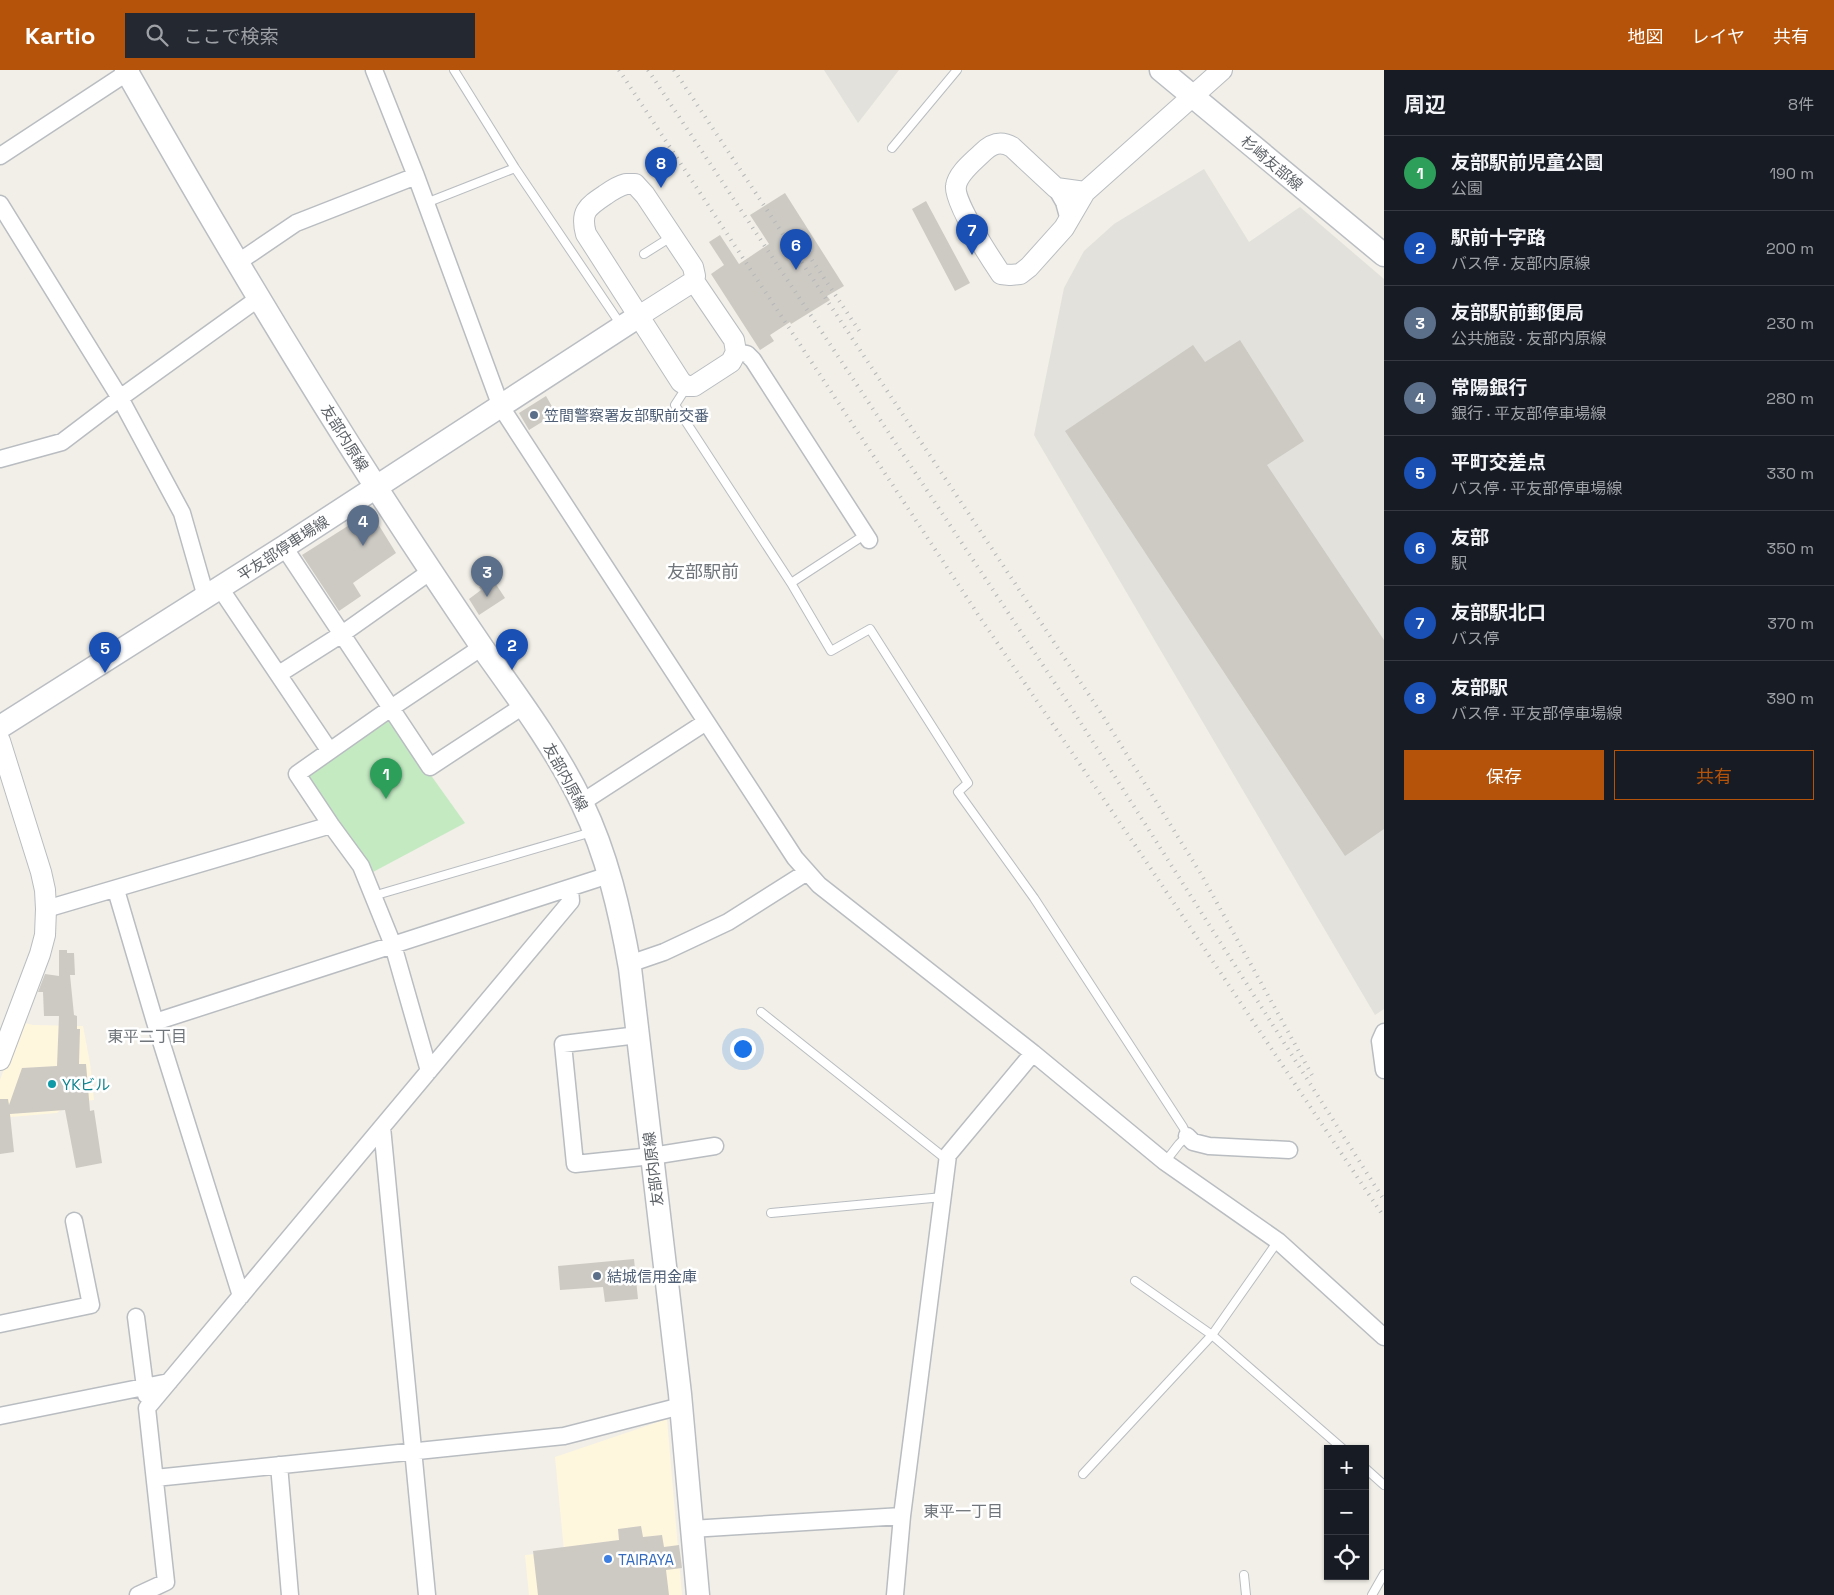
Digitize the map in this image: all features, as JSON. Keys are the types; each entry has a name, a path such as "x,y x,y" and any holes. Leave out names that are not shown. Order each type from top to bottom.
{"main road":[{"name":"杉崎友部線","path":"1161,70 1384,255"},
{"name":"友部内原線","path":"128,71 237,263 376,487 555,756 582,803 594,831 609,875 629,964 681,1406 698,1595"},
{"name":"平友部停車場線","path":"0,727 284,548 631,322"}],"street":[{"path":"374,70 416,176 501,407 795,858 819,885 1032,1053 1165,1162 1278,1241 1384,1337"},
{"path":"1069,220 1064,202 1056,188 1006,143 996,143 987,148 966,170 956,184 956,196 984,249 1001,274 1020,274 1029,267 1064,228 1069,220 1085,192 1222,70"},
{"path":"0,156 128,71"},
{"path":"237,263 296,223 416,176"},
{"path":"626,184 635,184 645,194 693,267 694,281 734,340 736,352 730,362 694,386 687,386 681,382 631,322 586,234 584,226 585,212 588,206 619,185 626,184"},
{"path":"1056,188 1085,192"},
{"path":"0,204 120,398 182,513 213,592 279,674 329,750"},
{"path":"631,322 694,281"},
{"path":"0,459 62,442 259,298"},
{"path":"736,352 747,354 753,360 868,537"},
{"path":"284,548 430,767 523,706"},
{"path":"279,674 342,634 431,571"},
{"path":"429,1071 393,945 361,866 330,825 297,774 329,750 482,647"},
{"path":"582,803 706,722"},
{"path":"0,741 41,872 45,890 46,910 45,935 40,954 0,1060"},
{"path":"46,910 330,825"},
{"path":"629,964 664,952 728,922 807,872"},
{"path":"155,1022 609,875"},
{"path":"147,1408 571,901 570,889"},
{"path":"116,890 155,1022 241,1296"},
{"path":"1384,1032 1380,1042 1384,1070"},
{"path":"638,1035 563,1044 575,1164 652,1156 715,1146"},
{"path":"895,1595 902,1516 948,1155 1032,1053"},
{"path":"382,1127 427,1595"},
{"path":"1187,1136 1193,1142 1209,1146 1289,1150"},
{"path":"0,1324 91,1305 74,1221"},
{"path":"136,1318 166,1589 138,1595"},
{"path":"0,1416 169,1382"},
{"path":"155,1478 564,1436 681,1406"},
{"path":"279,1465 290,1595"},
{"path":"691,1529 902,1516"}],"lane":[{"path":"454,70 515,168 631,322"},
{"path":"892,148 957,70"},
{"path":"426,203 515,168"},
{"path":"644,254 672,236"},
{"path":"687,386 675,405 791,583 832,651 870,629 968,784 958,792 1034,898 1183,1126 1187,1136 1165,1162"},
{"path":"791,583 868,537"},
{"path":"373,896 594,831"},
{"path":"761,1012 948,1160"},
{"path":"771,1213 943,1197"},
{"path":"1083,1474 1212,1335 1278,1241"},
{"path":"1135,1281 1212,1335 1338,1445"},
{"path":"1369,1472 1384,1485"},
{"path":"1372,1595 1384,1574"},
{"path":"1244,1575 1246,1595"}],"shaded area":[{"path":"824,70 899,70 858,123"},
{"path":"1204,169 1249,242 1300,207 1384,279 1384,1009 1375,1015 1034,435 1064,288 1084,251 1114,224"},
{"path":"21,1022 33,1025 83,1026 94,1100 68,1103 57,1113 0,1118 0,1080"},
{"path":"667,1419 682,1595 529,1595 525,1555 564,1551 555,1457"}],"green space":[{"path":"390,718 465,823 373,872 308,775"}],"building":[{"path":"785,193 844,286 827,296 830,300 770,335 774,341 760,350 711,274 724,265 709,242 720,235 739,264 769,244 750,215"},
{"path":"926,201 970,283 955,291 912,209"},
{"path":"1240,340 1304,441 1267,465 1384,640 1384,829 1345,856 1065,431 1193,345 1205,362"},
{"name":"笠間警察署友部駅前交番","path":"546,396 554,410 547,413 550,417 529,430 519,413"},
{"path":"362,517 375,519 396,553 353,583 361,596 339,611 302,555"},
{"path":"492,578 505,598 479,615 469,599 481,590 479,587"},
{"path":"59,950 67,950 67,953 74,953 75,975 70,975 74,1015 77,1016 77,1029 80,1029 79,1064 86,1064 90,1111 94,1110 102,1163 76,1168 65,1110 10,1114 14,1152 0,1154 0,1099 8,1099 9,1105 22,1068 57,1066 59,1016 44,1016 43,992 38,992 45,974 59,976"},
{"name":"結城信用金庫","path":"634,1259 638,1299 605,1302 603,1287 560,1290 558,1266"},
{"name":"TAIRAYA","path":"641,1526 643,1537 662,1535 664,1547 679,1545 682,1568 666,1570 669,1595 538,1595 533,1551 619,1540 618,1529"}],"railway":[{"path":"619,70 979,616 1384,1217"},
{"path":"648,70 1072,709 1384,1200"},
{"path":"674,70 1101,713 1201,874 1313,1077"},
{"path":"812,260 862,335"}],"place":[{"name":"友部駅","path":"661,188"},
{"name":"友部駅北口","path":"972,255"},
{"name":"友部","path":"796,270"},
{"name":"笠間警察署友部駅前交番","path":"534,415"},
{"name":"常陽銀行","path":"363,546"},
{"name":"友部駅前郵便局","path":"487,597"},
{"name":"駅前十字路","path":"512,670"},
{"name":"平町交差点","path":"105,673"},
{"name":"友部駅前児童公園","path":"386,799"},
{"name":"YKビル","path":"52,1084"},
{"name":"結城信用金庫","path":"597,1276"},
{"name":"TAIRAYA","path":"608,1559"}],"district":[{"name":"友部駅前","path":"703,571"},
{"name":"東平二丁目","path":"147,1036"},
{"name":"東平一丁目","path":"963,1511"}]}
